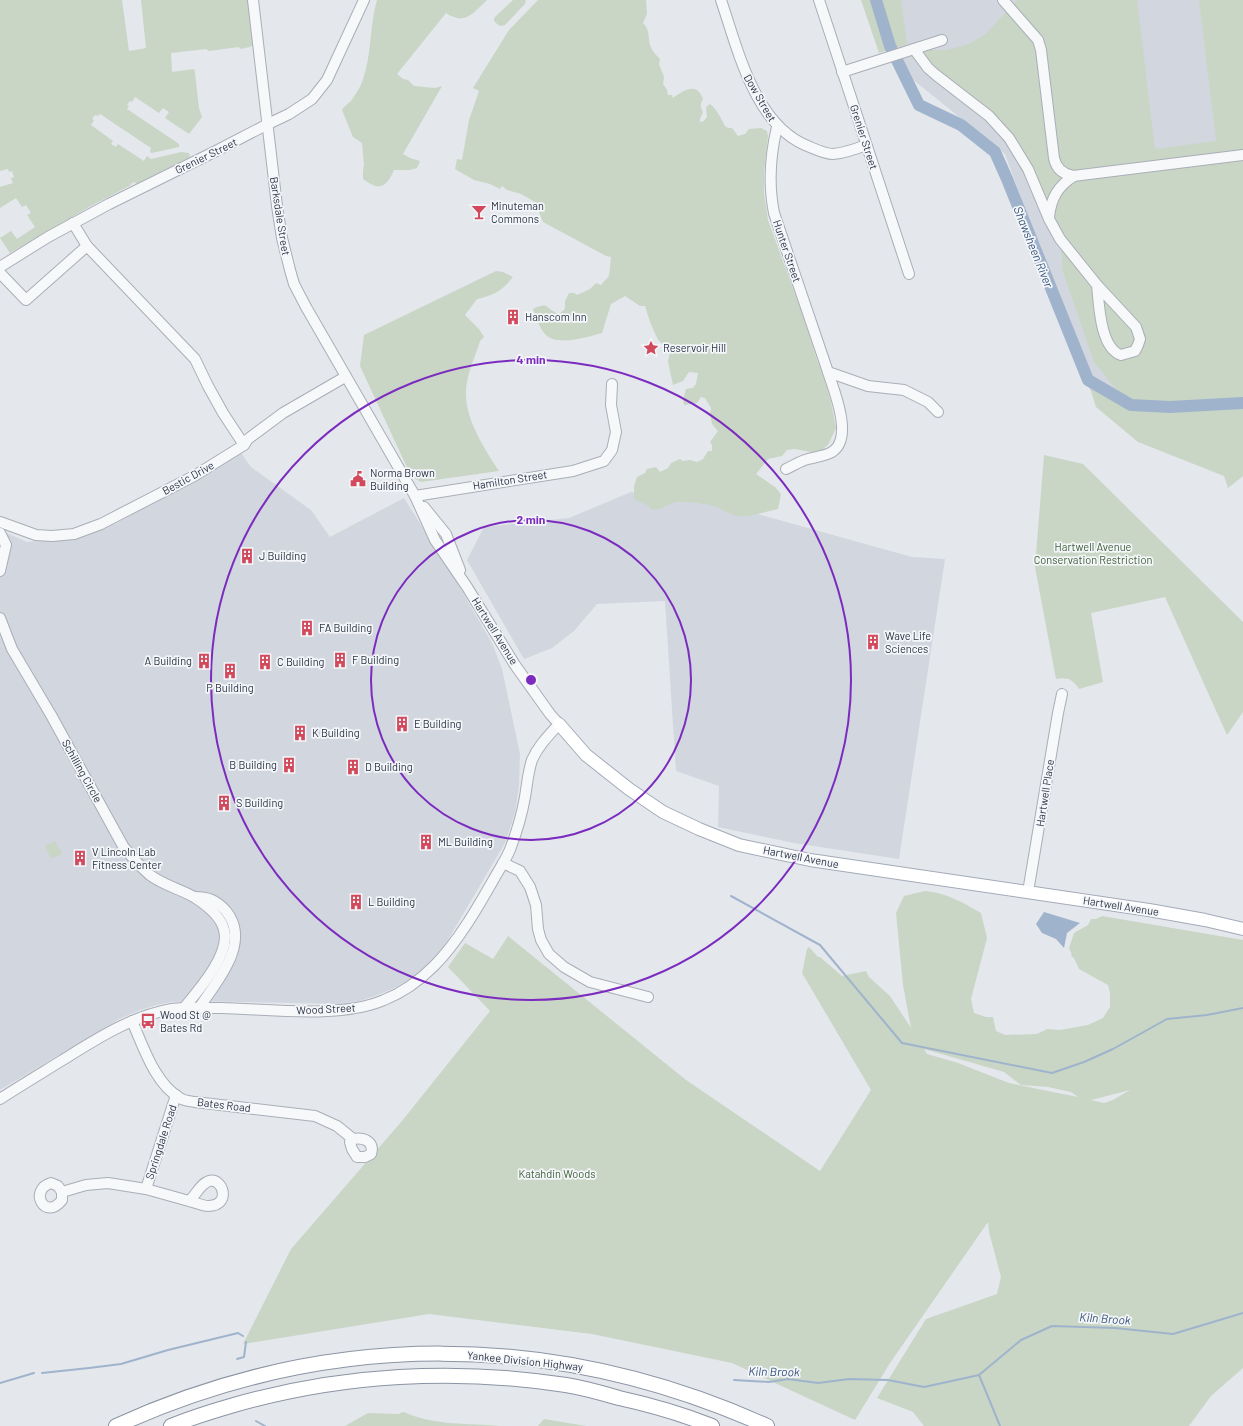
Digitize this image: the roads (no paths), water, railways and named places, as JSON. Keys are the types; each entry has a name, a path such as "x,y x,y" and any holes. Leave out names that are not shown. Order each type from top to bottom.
{"highway":[{"name":"Yankee Division Highway","path":"116,1426 145,1413 204,1391 262,1375 295,1368 355,1358 392,1355 465,1354 495,1355 591,1368 659,1385 719,1406 767,1426"},
{"name":"Yankee Division Highway","path":"171,1426 217,1410 291,1390 374,1378 444,1376 507,1378 568,1386 668,1410 712,1426"}],"main road":[{"name":"Hartwell Avenue","path":"559,724 586,755 635,793 663,812 699,829 739,845 810,860 1149,910 1205,920 1243,929"}],"street":[{"name":"Barksdale Street","path":"254,0 277,206 282,238 294,284 345,377 415,496 435,540"},
{"name":"Grenier Street","path":"0,267 73,223 289,114 312,99 327,80 364,0"},
{"name":"Dow Street","path":"721,0 744,71 754,91 777,127 803,145 832,154 866,145"},
{"name":"Grenier Street","path":"819,0 909,274"},
{"path":"1003,0 1038,40 1041,50 1055,163 1062,172 1067,175 1074,176 1243,155"},
{"path":"842,72 942,40"},
{"path":"914,49 928,68 985,113 1009,138 1028,170 1049,219 1060,239 1097,285 1136,327 1140,339 1135,351 1121,355 1117,354 1108,344 1102,325 1097,285"},
{"name":"Hunter Street","path":"777,127 772,146 770,176 770,193 774,212 836,396 843,422 840,441 832,452 806,459 786,469"},
{"path":"1049,219 1050,208 1055,193 1063,184 1074,176"},
{"path":"73,223 88,246 195,359 223,413 244,445"},
{"path":"0,273 26,300 88,246"},
{"path":"828,372 868,386 904,390 928,402 938,412"},
{"name":"Bestic Drive","path":"0,522 36,535 52,536 74,534 101,524 194,476 244,445 248,439 283,413 345,377"},
{"name":"Hamilton Street","path":"415,496 573,471 604,461 612,450 616,432 611,405 612,384"},
{"name":"Barksdale Street","path":"415,496 446,534"},
{"path":"0,571 6,545 15,528"},
{"path":"0,533 6,545"},
{"name":"Hartwell Avenue","path":"446,534 467,587"},
{"name":"Hartwell Avenue","path":"435,540 467,587 515,664 550,714 559,724"},
{"name":"Schilling Circle","path":"0,618 12,649 51,715 123,846 134,860 151,875 177,890 193,897 211,910 219,919 225,930 225,942 221,954 200,989 183,1008"},
{"name":"Hartwell Place","path":"1028,892 1062,694"},
{"name":"Wood Street","path":"0,1099 94,1040 132,1021 172,1009 199,1008 321,1011 365,1007 384,1001 414,983 432,968 445,954 472,915 503,863 510,850 520,820 532,761 540,746 559,724"},
{"path":"503,863 520,871 530,887 536,905 538,929 541,940 549,954 564,967 590,982 648,997"},
{"name":"Schilling Circle","path":"193,897 211,898 220,905 228,914 234,926 235,937 234,951 227,966 199,1008"},
{"name":"Bates Road","path":"132,1021 163,1084 181,1099 195,1102 315,1116 325,1119 337,1126 353,1139"},
{"name":"Springdale Road","path":"146,1189 176,1095"},
{"name":"Springdale Road","path":"62,1192 86,1185 108,1183 146,1189 190,1201"}],"water":[{"path":"1044,912 1080,923 1067,933 1064,948 1056,939 1042,933 1036,924"}],"waterway":[{"name":"Shawsheen River","path":"876,0 890,46 919,105 961,125 995,152 1088,380 1131,405 1170,407 1243,403"},
{"path":"731,896 820,945 902,1043 1052,1073 1084,1062 1113,1049 1167,1019 1207,1015 1243,1008"},
{"name":"Kiln Brook","path":"1000,1426 979,1375 1021,1340 1052,1326 1115,1328 1173,1334 1243,1313"},
{"path":"42,1373 121,1364 168,1350 238,1333 243,1336"},
{"path":"237,1359 244,1357 246,1342"},
{"path":"0,1383 34,1373"},
{"name":"Kiln Brook","path":"734,1380 769,1382 788,1379 818,1383 849,1379 888,1380 924,1387 979,1375"},
{"path":"256,1421 265,1426"}],"place":[{"name":"Minuteman Commons","path":"479,212"},
{"name":"Hanscom Inn","path":"513,317"},
{"name":"Reservoir Hill","path":"651,348"},
{"name":"Norma Brown Building","path":"358,479"},
{"name":"J Building","path":"247,556"},
{"name":"FA Building","path":"307,628"},
{"name":"Wave Life Sciences","path":"873,642"},
{"name":"F Building","path":"340,660"},
{"name":"A Building","path":"204,661"},
{"name":"C Building","path":"265,662"},
{"name":"P Building","path":"230,671"},
{"name":"E Building","path":"402,724"},
{"name":"K Building","path":"300,733"},
{"name":"B Building","path":"289,765"},
{"name":"D Building","path":"353,767"},
{"name":"S Building","path":"224,803"},
{"name":"ML Building","path":"426,842"},
{"name":"V Lincoln Lab Fitness Center","path":"80,858"},
{"name":"L Building","path":"356,902"},
{"name":"Wood St @ Bates Rd","path":"148,1021"}],"park label":[{"name":"Hartwell Avenue Conservation Restriction","path":"1093,553"},
{"name":"Katahdin Woods","path":"557,1174"}]}
